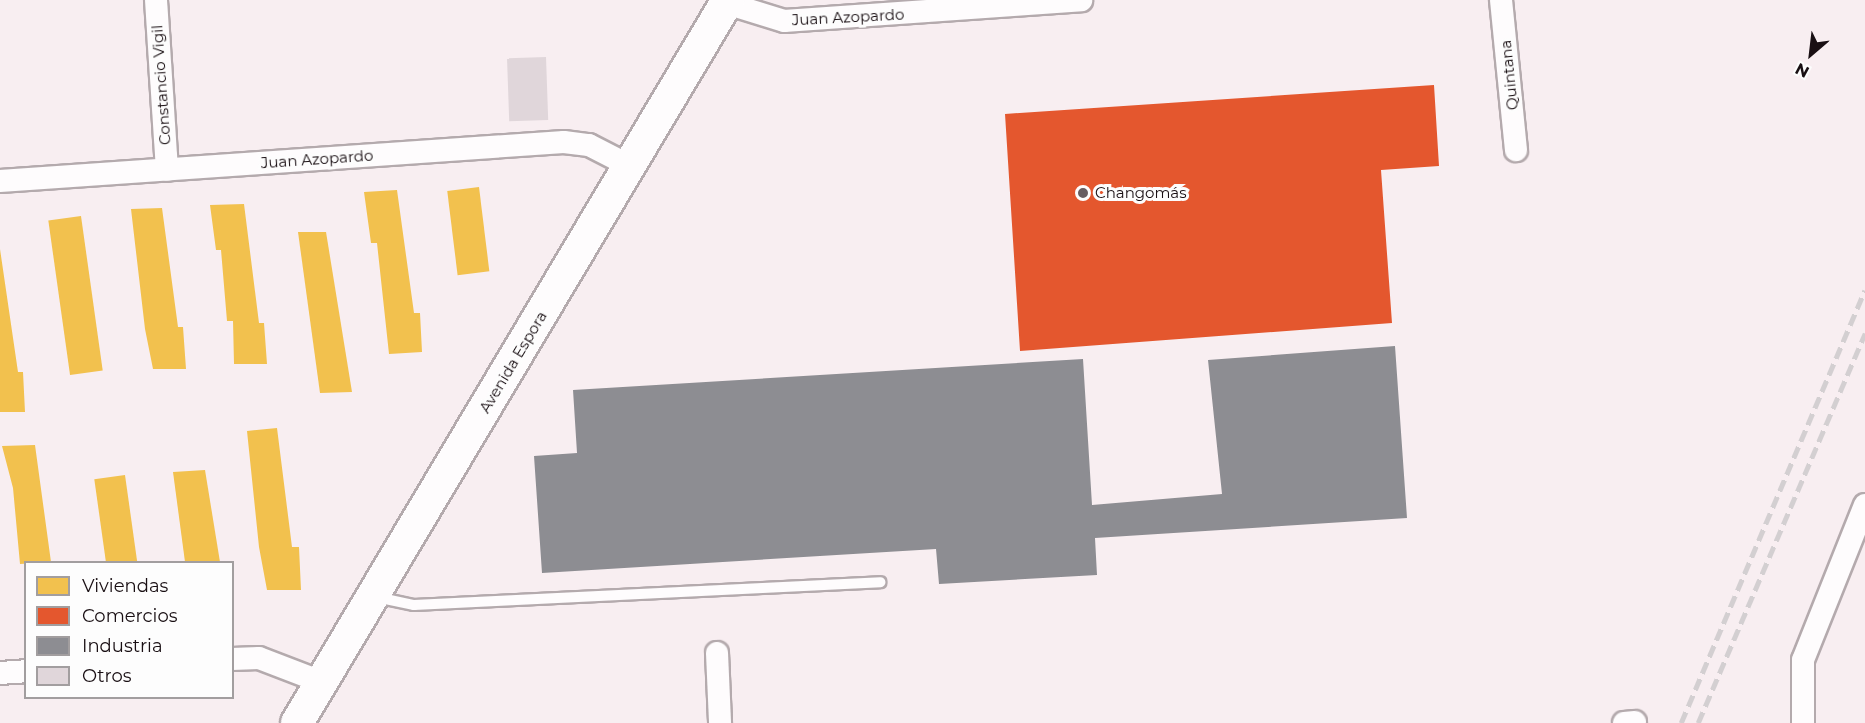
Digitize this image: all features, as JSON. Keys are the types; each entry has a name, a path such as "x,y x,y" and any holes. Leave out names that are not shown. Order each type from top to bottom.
{"main road":[{"name":"Avenida Espora","path":"297,723 727,2"}],"street":[{"name":"Constancio Vigil","path":"156,0 167,170"},
{"name":"Juan Azopardo","path":"727,2 784,21 1081,0"},
{"name":"Quintana","path":"1501,0 1516,150"},
{"name":"Juan Azopardo","path":"0,181 564,142 589,145 630,166"},
{"path":"1803,723 1803,660 1863,512"},
{"path":"717,653 720,723"},
{"path":"234,659 259,658 322,682"},
{"path":"0,673 24,671"},
{"path":"1624,723 1635,722"}],"lane":[{"path":"373,596 414,605 880,582"}],"building: Viviendas":[{"path":"479,187 489,271 458,275 447,191"},
{"path":"397,190 414,313 420,313 422,352 389,354 377,243 371,243 364,192"},
{"path":"244,204 259,323 264,323 267,364 234,364 233,321 227,321 221,250 216,250 210,205"},
{"path":"162,208 178,327 183,327 186,369 153,369 145,329 131,209"},
{"path":"81,216 103,370 70,375 48,221"},
{"path":"298,232 326,232 352,392 320,393"},
{"path":"0,249 18,372 23,372 25,412 0,412"},
{"path":"277,428 292,547 299,547 301,590 267,590 259,547 247,431"},
{"path":"35,445 51,561 24,561 24,564 20,564 13,488 2,446"},
{"path":"205,470 220,561 185,561 173,472"},
{"path":"125,475 137,561 106,561 94,479"}],"building: Comercios":[{"path":"1434,85 1439,166 1381,170 1392,323 1020,351 1005,114"}],"building: Industria":[{"path":"1395,346 1407,518 1095,538 1097,575 939,584 936,549 542,573 534,456 577,453 573,390 1083,359 1092,505 1222,494 1208,360"}],"building: Otros":[{"path":"546,57 548,120 509,121 507,58"}],"railway":[{"path":"1681,723 1865,290"},
{"path":"1698,723 1865,333"}],"place":[{"name":"Changomás","path":"1083,193"}]}
